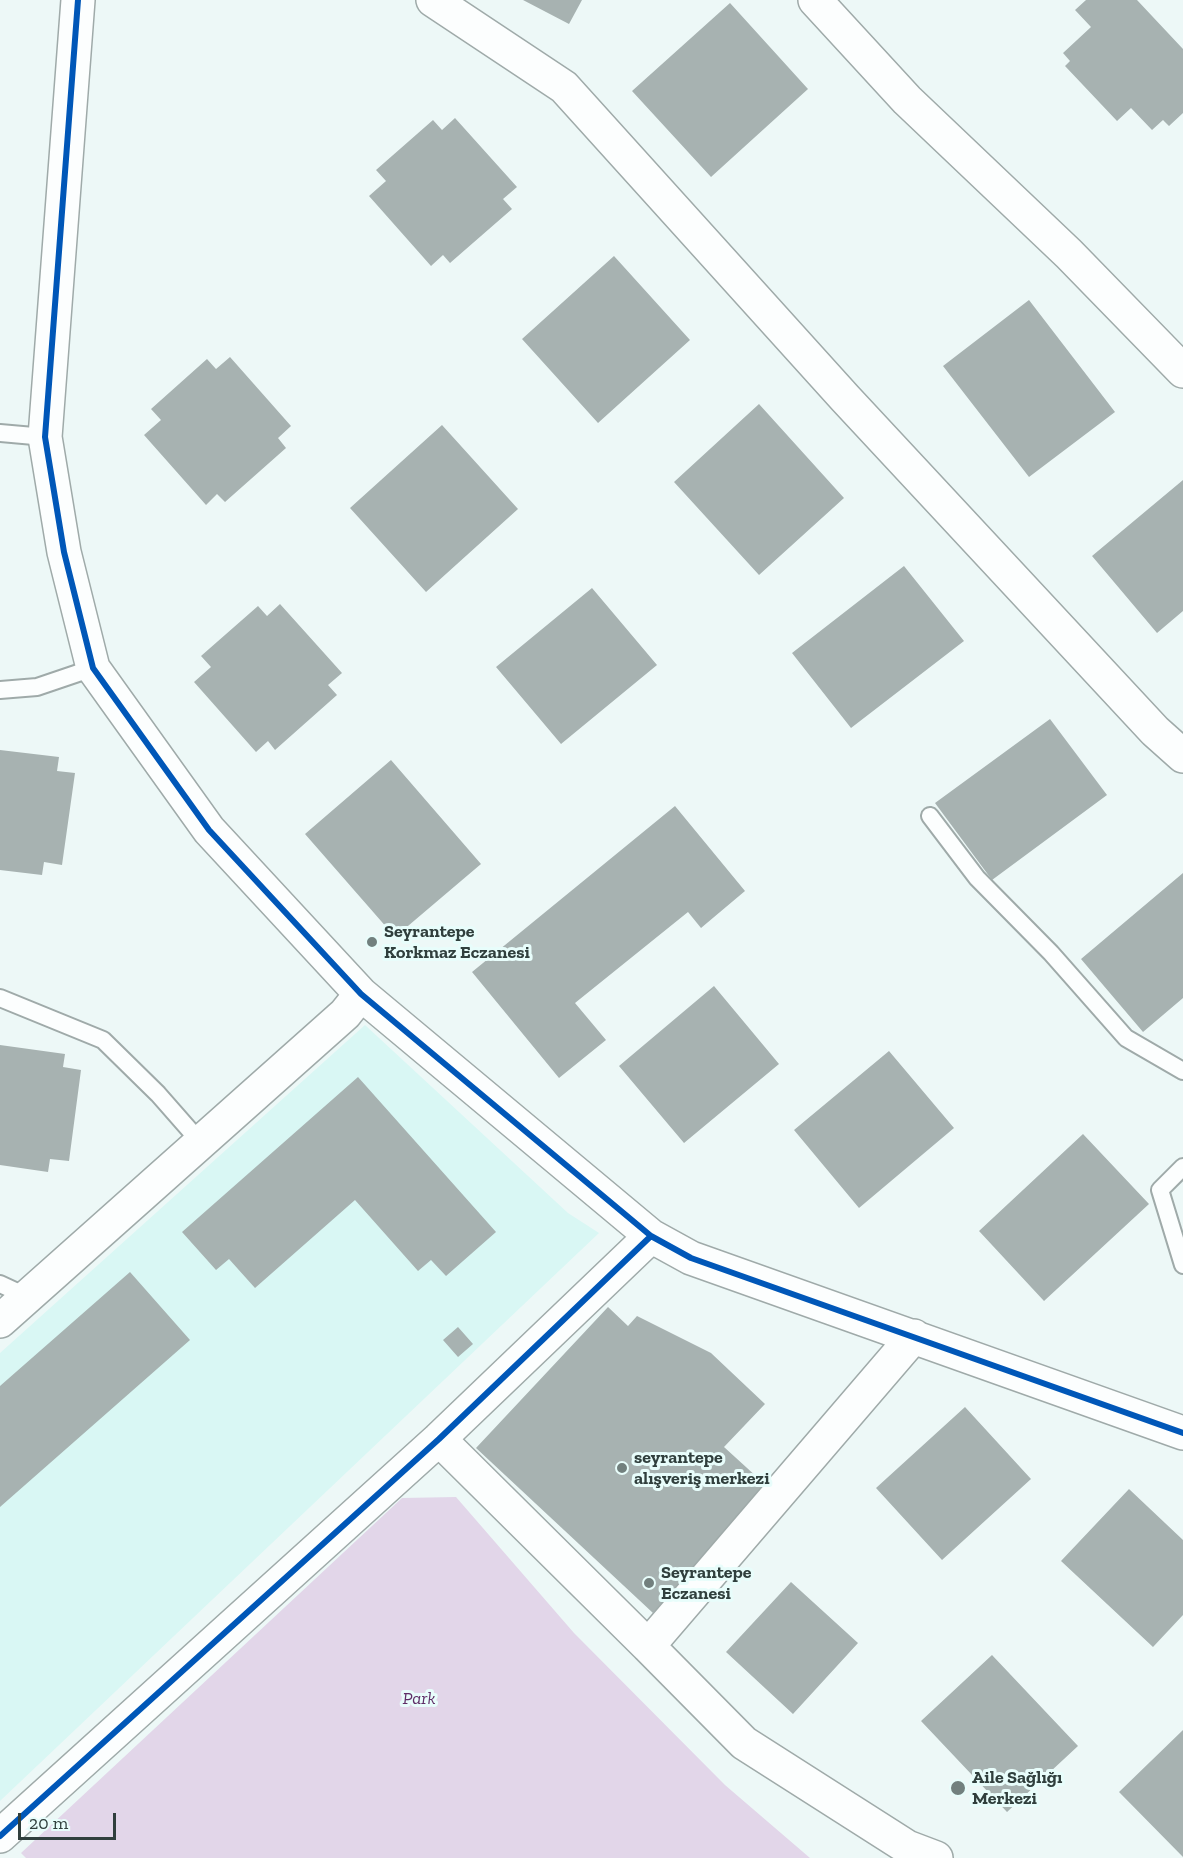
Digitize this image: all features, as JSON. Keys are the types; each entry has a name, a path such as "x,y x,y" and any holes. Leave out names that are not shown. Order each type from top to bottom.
{"street":[{"path":"78,0 45,437 64,552 93,668 209,830 361,994 651,1236 692,1258 1183,1433"},
{"path":"433,0 564,87 845,398 1147,722 1183,756"},
{"path":"815,0 908,100 1069,254 1183,371"},
{"path":"0,1321 14,1291 201,1143 345,1014 361,994"},
{"path":"0,1836 439,1439 651,1236"},
{"path":"648,1646 914,1336"},
{"path":"439,1439 744,1743 913,1854"}],"lane":[{"path":"0,433 45,437"},
{"path":"0,690 37,687 93,668"},
{"path":"930,816 977,878 1051,953 1126,1038 1183,1071"},
{"path":"0,998 104,1040 158,1094 201,1143"},
{"path":"1183,1167 1160,1190 1183,1265"}],"shaded area":[{"path":"365,1025 568,1213 599,1233 0,1801 0,1353"}],"green space":[{"name":"Park","path":"456,1497 574,1633 725,1785 810,1858 26,1858 21,1853 402,1498"}],"building":[{"path":"523,0 582,0 569,24"},
{"path":"1086,0 1137,0 1183,49 1183,113 1169,126 1163,120 1152,130 1131,108 1117,121 1065,66 1070,61 1063,53 1091,27 1075,10"},
{"path":"730,3 808,89 711,177 632,91"},
{"path":"455,118 517,187 503,199 512,209 450,263 443,255 431,266 369,196 386,181 376,170 433,120 442,130"},
{"path":"614,256 690,340 598,423 522,339"},
{"path":"1029,300 1115,412 1029,477 943,366"},
{"path":"230,357 291,426 278,438 286,448 225,502 217,494 206,505 144,435 161,420 151,409 207,359 216,369"},
{"path":"759,404 844,498 759,575 674,482"},
{"path":"442,425 518,509 426,592 350,508"},
{"path":"1183,480 1183,611 1157,633 1092,556"},
{"path":"904,566 964,641 851,728 792,653"},
{"path":"592,588 657,665 561,744 496,667"},
{"path":"280,604 342,673 328,685 337,695 275,750 268,741 256,752 194,682 211,667 201,656 258,606 267,616"},
{"path":"1050,719 1107,795 992,880 935,803"},
{"path":"0,750 59,757 57,771 75,773 62,865 44,862 42,875 0,870"},
{"path":"391,760 481,864 395,937 305,834"},
{"path":"675,806 745,891 701,928 688,912 575,1003 606,1040 559,1078 472,972"},
{"path":"1183,873 1183,998 1143,1032 1081,959"},
{"path":"714,986 779,1064 684,1143 619,1066"},
{"path":"0,1045 65,1054 63,1067 81,1070 69,1161 50,1159 48,1172 0,1165"},
{"path":"889,1051 954,1128 859,1208 794,1130"},
{"path":"358,1077 496,1232 446,1276 431,1260 418,1271 355,1200 255,1288 229,1259 216,1270 182,1232"},
{"path":"1083,1134 1149,1204 1044,1301 979,1231"},
{"path":"130,1272 190,1340 0,1507 0,1386"},
{"name":"seyrantepe alışveriş merkezi","path":"608,1307 628,1326 637,1316 711,1353 765,1404 724,1447 769,1488 653,1613 476,1448"},
{"path":"458,1327 473,1344 458,1357 443,1340"},
{"path":"965,1407 1031,1479 942,1560 876,1488"},
{"path":"1129,1489 1183,1540 1183,1615 1153,1647 1061,1561"},
{"path":"791,1582 858,1643 793,1714 726,1652"},
{"path":"992,1655 1078,1746 1007,1812 921,1721"},
{"path":"1183,1730 1183,1857 1119,1792"}],"cycle path":[{"path":"78,0 45,437 64,552 93,668 209,830 361,994 651,1236"},
{"path":"0,1836 439,1439 651,1236 691,1258 1183,1433"}],"place":[{"name":"Seyrantepe Korkmaz Eczanesi","path":"372,942"},
{"name":"seyrantepe alışveriş merkezi","path":"622,1468"},
{"name":"Seyrantepe Eczanesi","path":"649,1583"},
{"name":"Aile Sağlığı Merkezi","path":"958,1788"}]}
